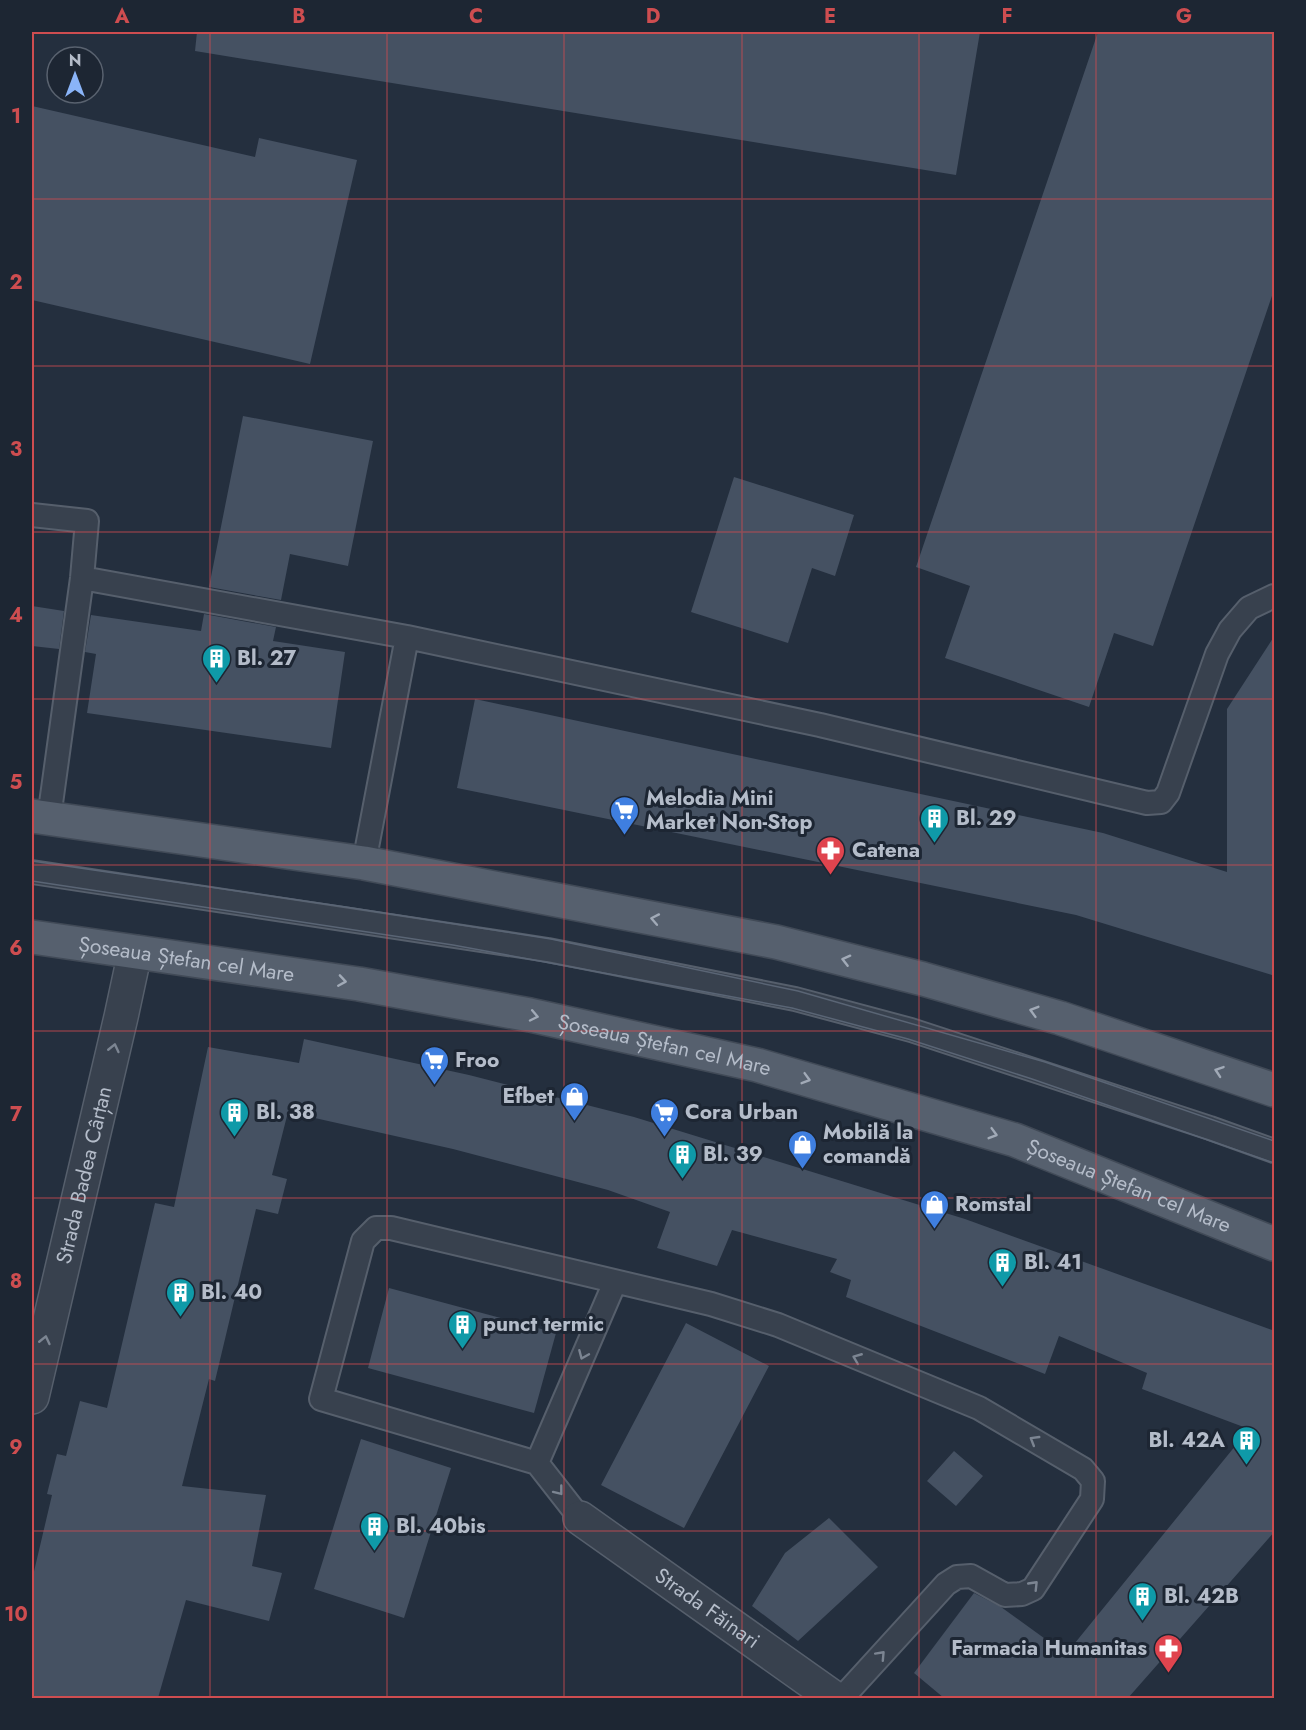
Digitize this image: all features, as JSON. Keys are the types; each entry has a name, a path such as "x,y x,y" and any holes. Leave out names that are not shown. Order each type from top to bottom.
{"main road":[{"path":"40,817 364,863 776,942 889,970 1060,1018 1275,1090"},
{"name":"Șoseaua Ștefan cel Mare","path":"32,937 348,982 519,1012 757,1065 1015,1140 1275,1245"}],"street":[{"name":"Strada Badea Cârțan","path":"32,1397 122,1017 135,952"},
{"name":"Strada Făinari","path":"580,1518 834,1698"}],"lane":[{"path":"32,514 87,521 82,578 40,817"},
{"path":"82,578 407,637 820,725 1147,803 1161,802 1168,793 1216,654 1230,630 1250,608 1275,596"},
{"path":"364,863 407,637"},
{"path":"32,872 548,950 795,999 911,1030 1275,1151"},
{"path":"580,1518 537,1463 321,1399 363,1241 376,1228 391,1228 711,1304 778,1325 979,1408 1083,1469 1093,1481 1092,1499 1033,1589 1022,1594 1005,1595 972,1576 957,1577 946,1584 842,1698"},
{"path":"537,1463 615,1282"}],"building":[{"path":"197,32 980,32 956,175 195,51"},
{"path":"1098,32 1275,32 1275,287 1153,646 1114,633 1089,707 945,658 970,586 916,567"},
{"path":"32,106 255,157 259,138 357,160 310,364 32,300"},
{"path":"243,416 373,441 348,566 290,554 281,600 209,587"},
{"path":"734,477 854,515 835,576 812,568 788,643 691,612"},
{"path":"32,606 64,611 59,649 32,646"},
{"name":"Bl. 27","path":"204,614 276,627 273,641 345,652 331,748 87,713 96,654 85,652 91,615 201,631"},
{"name":"Bl. 29","path":"1275,635 1275,976 1076,915 457,788 475,699 1103,833 1227,872 1227,709"},
{"path":"304,1039 469,1075 634,1117 965,1219 1275,1331 1275,1531 1128,1698 944,1698 914,1673 974,1593 1001,1607 1066,1654 1249,1429 1142,1389 1147,1373 1059,1336 1045,1374 846,1297 851,1280 830,1272 837,1259 732,1230 717,1266 657,1248 670,1212 608,1190 453,1149 288,1112 272,1175 287,1179 278,1214 256,1209 215,1381 209,1379 182,1486 266,1495 252,1566 282,1573 269,1621 186,1600 158,1698 32,1698 32,1580 52,1495 47,1494 57,1454 66,1456 80,1401 107,1408 155,1203 174,1207 208,1047 299,1063"},
{"name":"punct termic","path":"389,1288 556,1333 534,1413 368,1368"},
{"path":"686,1323 769,1366 684,1528 601,1485"},
{"name":"Bl. 40bis","path":"361,1439 451,1468 404,1618 314,1589"},
{"path":"954,1451 983,1476 956,1506 927,1481"},
{"path":"829,1518 878,1567 798,1641 752,1606 785,1553"}],"tram line":[{"path":"32,861 551,939 798,991 1045,1062 1274,1141"},
{"path":"32,881 453,945 792,1008 908,1039 1032,1079 1274,1163"}],"place":[{"name":"Bl. 27","path":"216,684"},
{"name":"Melodia Mini Market Non-Stop","path":"625,836"},
{"name":"Bl. 29","path":"935,844"},
{"name":"Catena","path":"831,876"},
{"name":"Froo","path":"434,1086"},
{"name":"Efbet","path":"575,1122"},
{"name":"Bl. 38","path":"235,1138"},
{"name":"Cora Urban","path":"664,1138"},
{"name":"Mobilă la comandă","path":"802,1170"},
{"name":"Bl. 39","path":"682,1180"},
{"name":"Romstal","path":"934,1230"},
{"name":"Bl. 41","path":"1003,1288"},
{"name":"Bl. 40","path":"180,1318"},
{"name":"punct termic","path":"462,1350"},
{"name":"Bl. 42A","path":"1246,1466"},
{"name":"Bl. 40bis","path":"375,1552"},
{"name":"Bl. 42B","path":"1143,1622"},
{"name":"Farmacia Humanitas","path":"1168,1674"}]}
